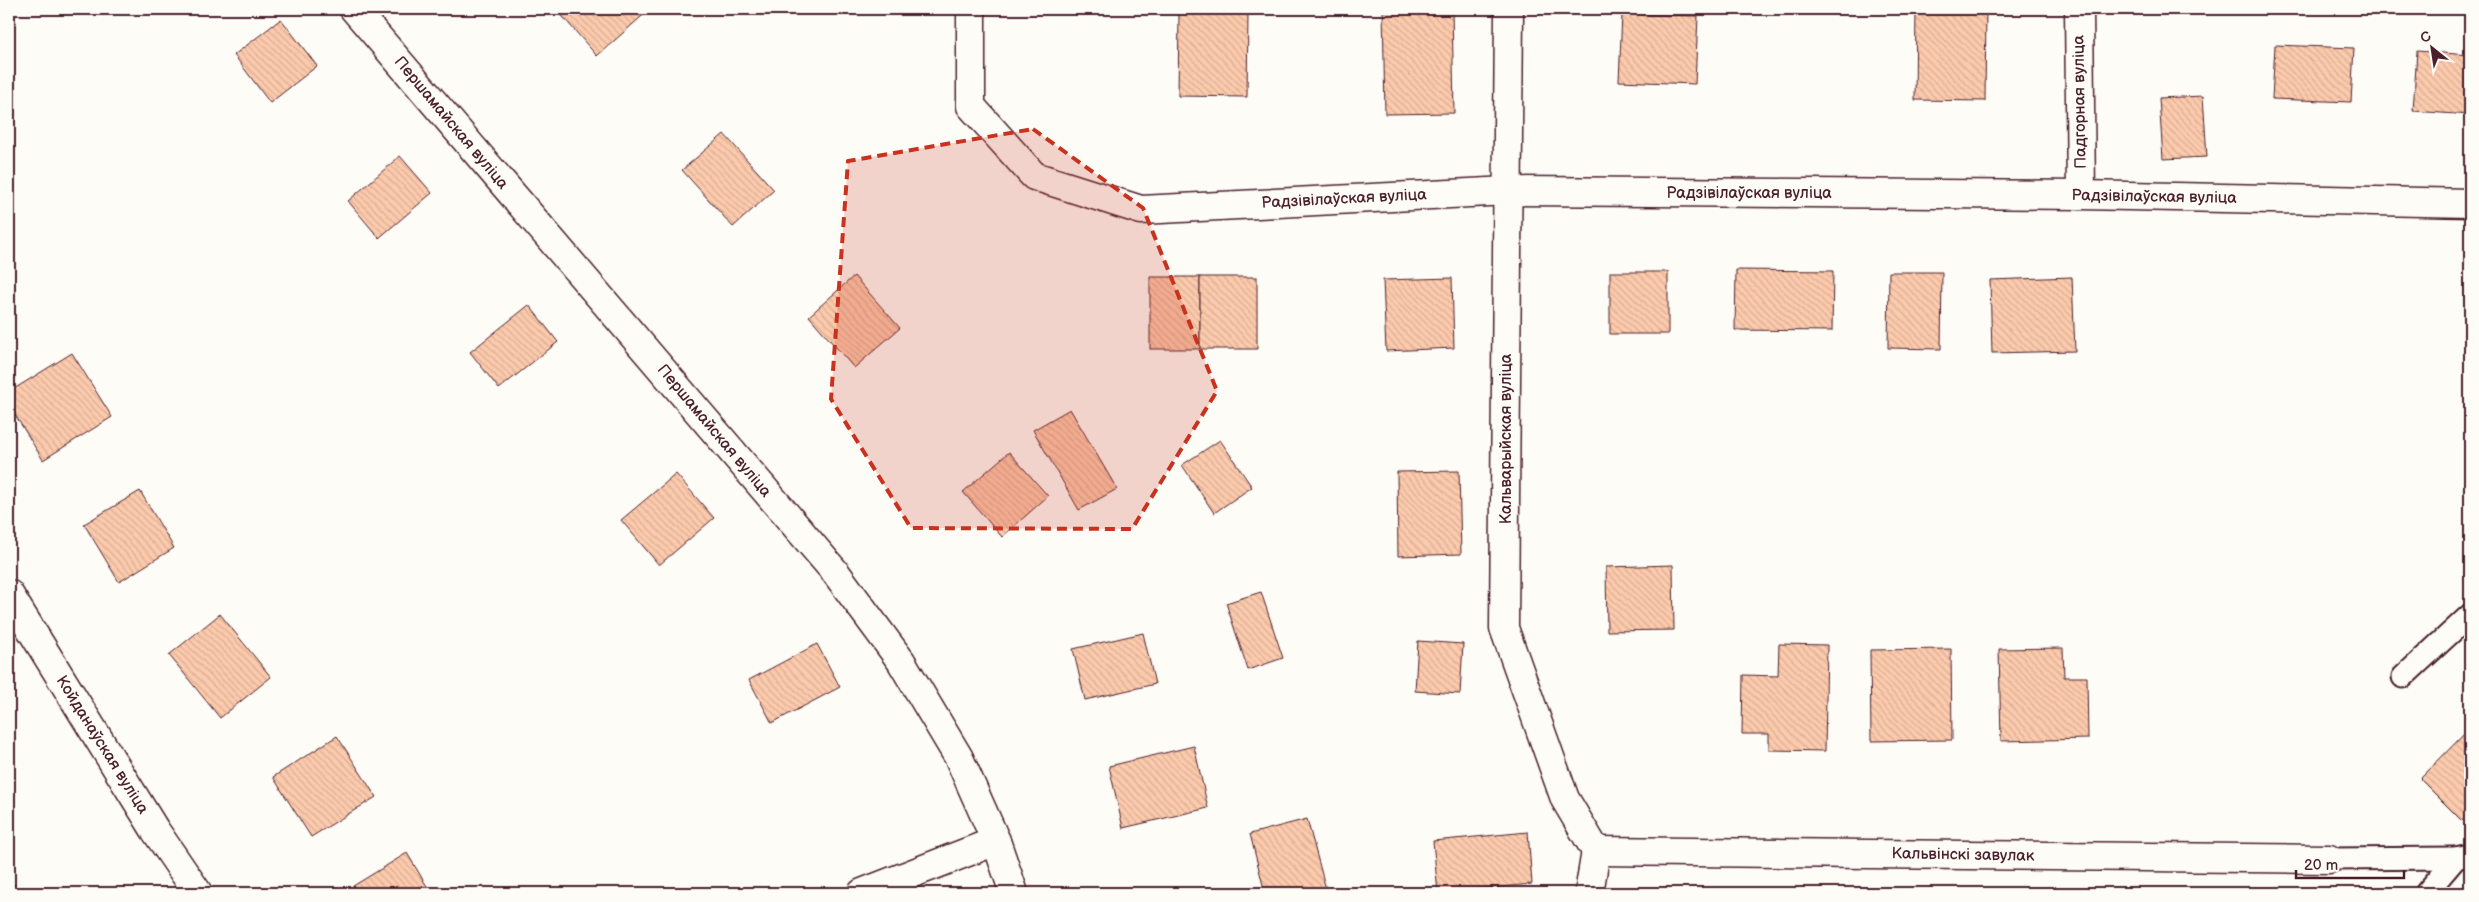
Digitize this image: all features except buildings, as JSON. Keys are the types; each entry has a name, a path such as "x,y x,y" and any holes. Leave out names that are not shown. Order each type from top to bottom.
{"street":[{"name":"Першамайская вуліца","path":"354,9 836,573 911,678 959,758 996,840 1014,893"},
{"name":"Радзівілаўская вуліца","path":"971,9 971,106 1034,176 1141,210 1508,191 2081,196 2470,203"},
{"name":"Кальварыйская вуліца","path":"1509,9 1504,628 1565,799 1596,851"},
{"name":"Падгорная вуліца","path":"2079,9 2081,196"},
{"name":"Койданаўская вуліца","path":"9,594 155,830 198,893"},
{"path":"862,893 996,840"},
{"path":"1588,893 1596,851"},
{"name":"Кальвінскі завулак","path":"1596,851 2329,859"}],"lane":[{"path":"2402,677 2470,615"},
{"path":"2329,859 2463,857"},
{"path":"2426,893 2463,857"}],"path":[{"path":"9,883 30,893"}],"highlighted area":[{"path":"1033,129 1143,208 1217,391 1132,529 911,528 831,399 848,161"}]}
